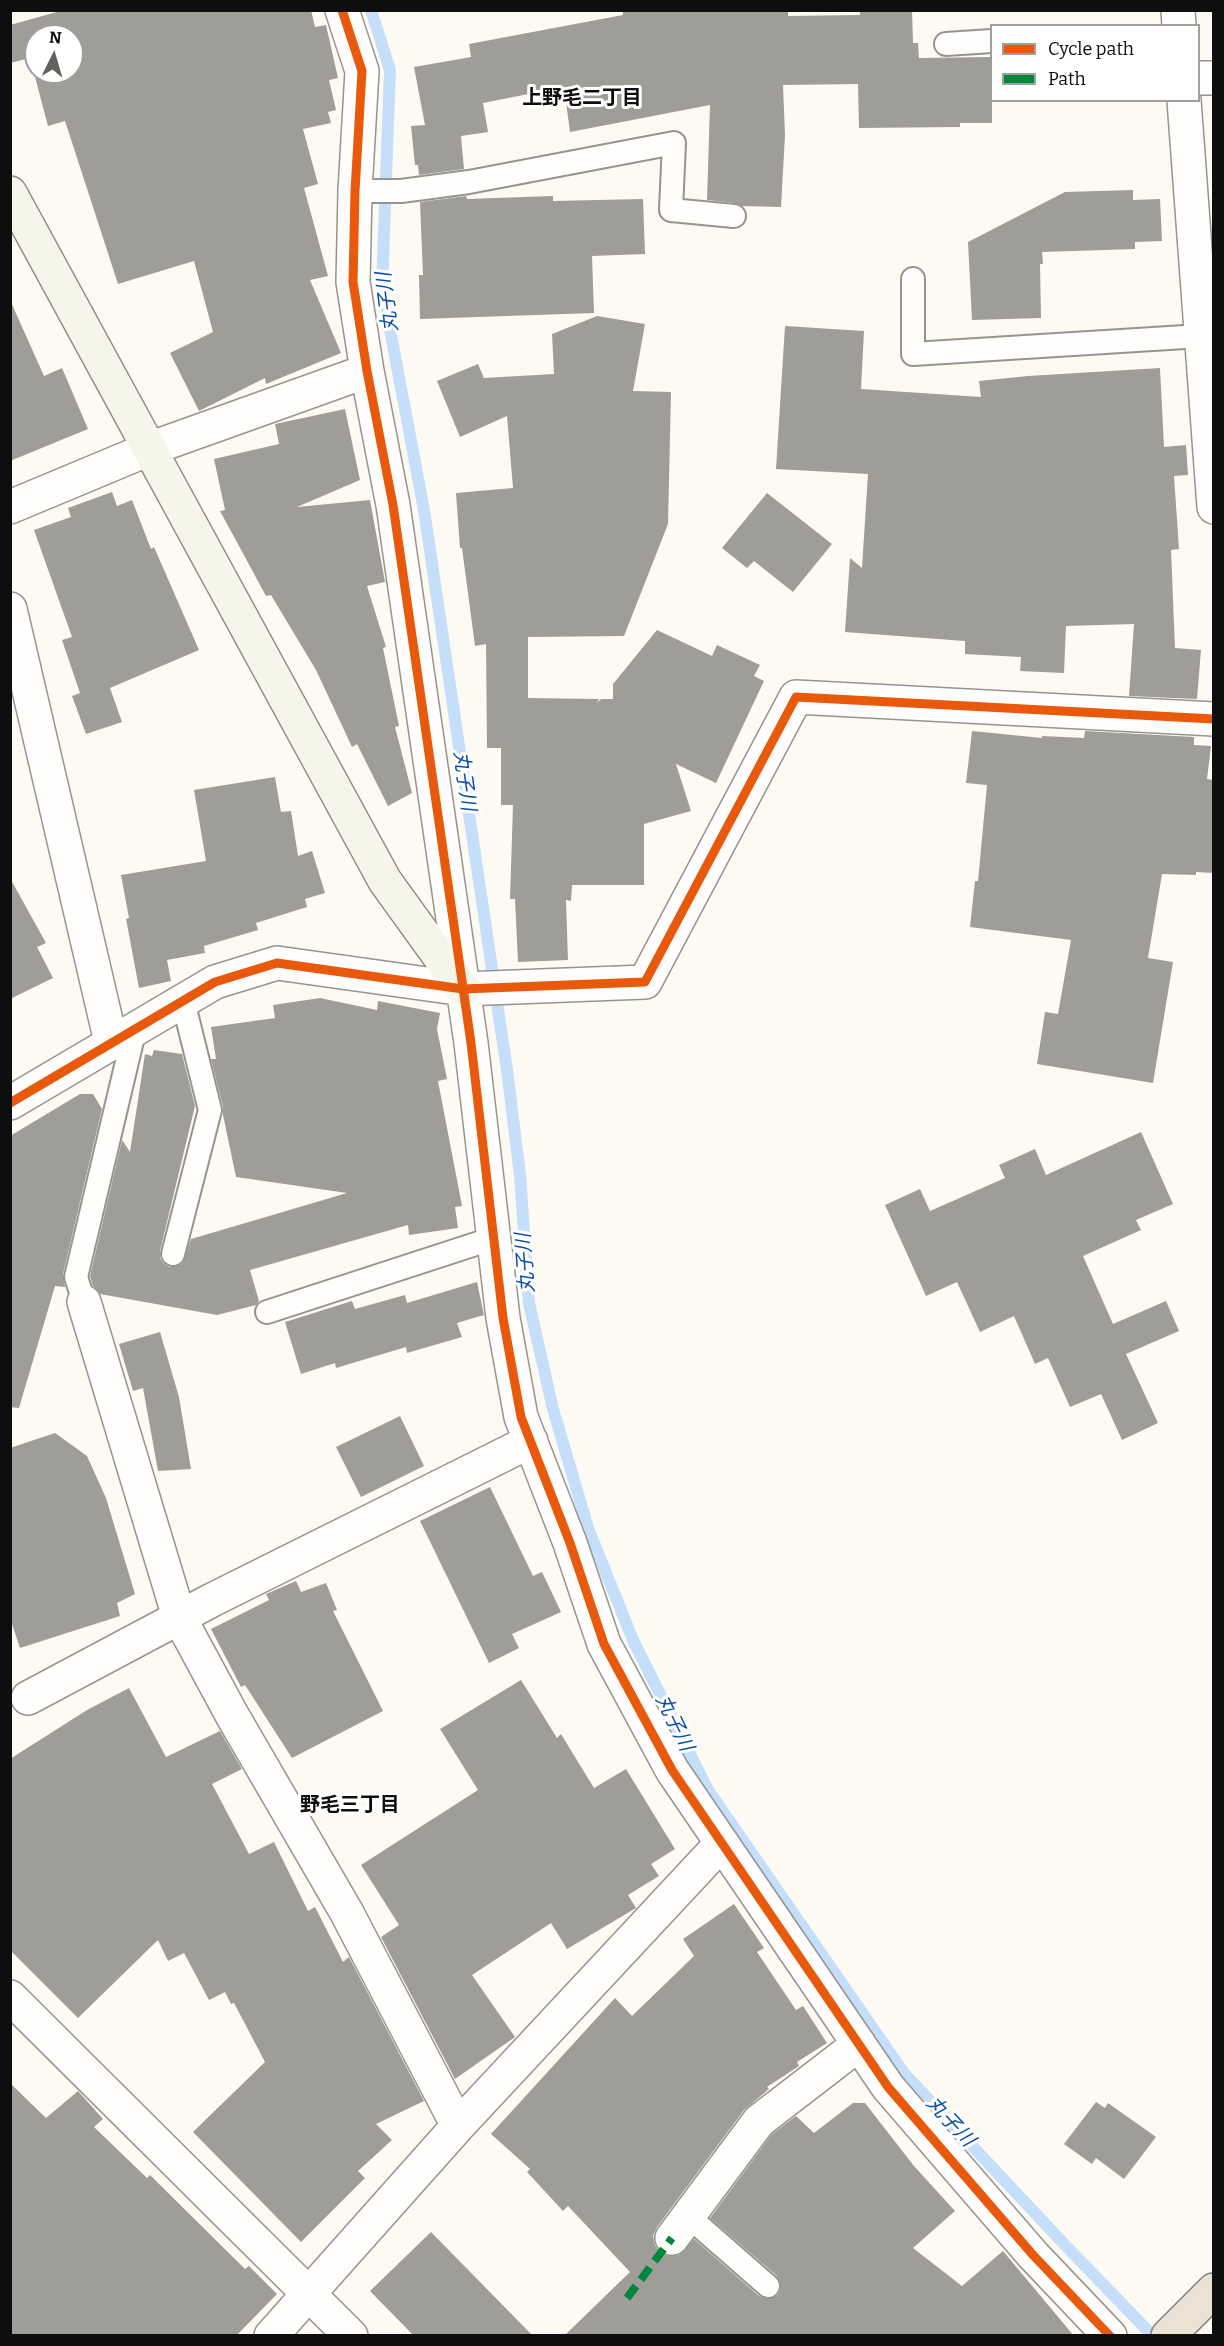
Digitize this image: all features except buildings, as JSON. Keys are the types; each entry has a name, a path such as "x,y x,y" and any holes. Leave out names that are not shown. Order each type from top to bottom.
{"highway":[{"path":"1168,2336 1214,2290"}],"street":[{"path":"342,10 362,71 361,191 353,282 367,371 393,505 463,989 503,1318 521,1417 570,1543 604,1644 672,1770 888,2087 1033,2255 1110,2336"},
{"path":"1184,102 1201,336 1209,374 1214,507"},
{"path":"10,193 385,881 463,989"},
{"path":"10,507 149,449 367,371"},
{"path":"10,609 123,1035"},
{"path":"10,1103 215,982 277,963 463,989 645,982 796,697 1214,719"},
{"path":"84,1302 179,1617 347,1913 458,2126"},
{"path":"28,1698 179,1617 531,1440"},
{"path":"271,2336 458,2126 722,1843"},
{"path":"10,1997 351,2336"},
{"path":"680,2227 759,2121 859,2044"}],"lane":[{"path":"946,44 990,41"},
{"path":"361,191 401,191 469,182 675,143 671,210 734,216"},
{"path":"913,279 913,354 1201,336"},
{"path":"173,1254 210,1110 183,1001"},
{"path":"84,1302 76,1277 123,1035"},
{"path":"267,1312 494,1238"},
{"path":"680,2227 768,2286"}],"waterway":[{"name":"丸子川","path":"371,10 390,70 382,287 424,510 507,1070 520,1175 529,1303 553,1409 588,1528 633,1640 708,1790 903,2072 1153,2336"}],"marked path":[{"path":"627,2298 672,2238"}],"cycle path":[{"path":"342,10 362,71 355,191 353,282 367,371 393,505 471,1043 503,1318 521,1417 570,1543 604,1644 672,1770 888,2087 1033,2255 1110,2336"},
{"path":"10,1103 215,982 277,963 463,989 645,982 796,697 1214,719"}],"district":[{"name":"上野毛二丁目","path":"582,98"},
{"name":"野毛三丁目","path":"350,1805"}]}
